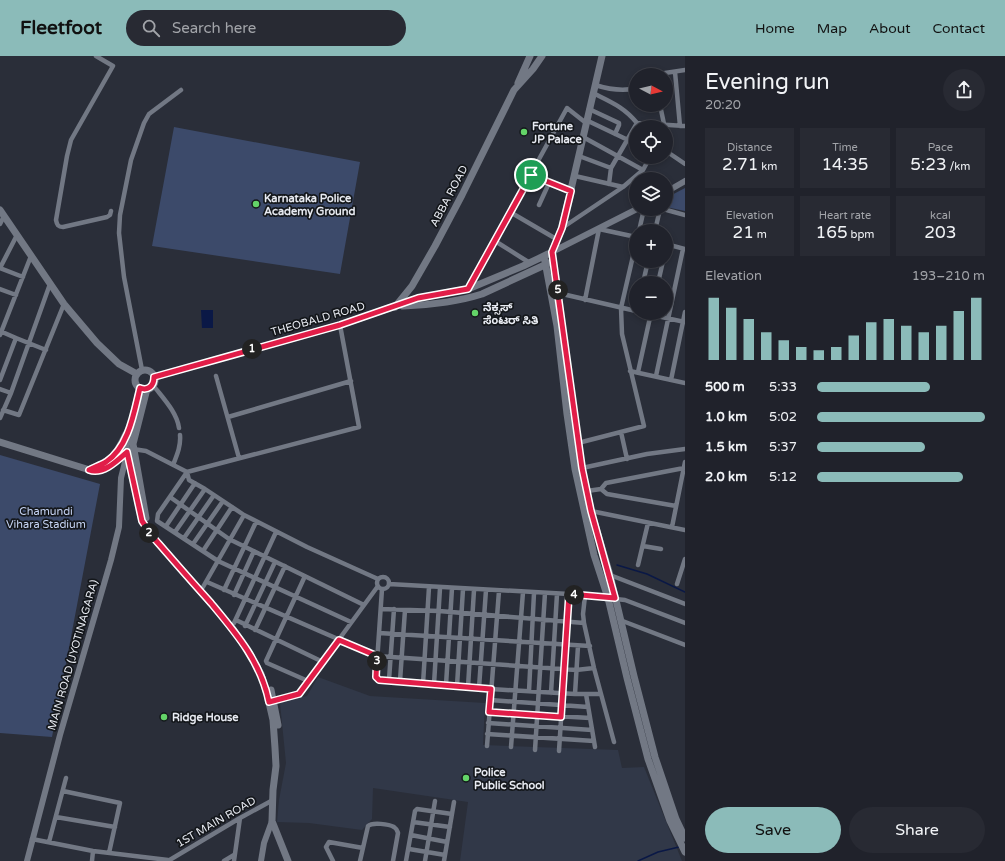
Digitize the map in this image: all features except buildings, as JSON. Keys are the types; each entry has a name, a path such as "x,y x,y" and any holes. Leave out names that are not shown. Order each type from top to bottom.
{"main road":[{"name":"ABBA ROAD","path":"395,307 412,286 435,246 462,195 530,56"},
{"name":"ABBA ROAD","path":"514,90 533,69 542,56"},
{"path":"602,56 562,228 552,252 582,468 591,511 610,575 612,598 625,671 648,759 670,822 683,838"},
{"path":"0,442 89,470 96,471 105,469 130,451 148,385 150,371 138,374 123,370 119,364 96,342 64,304 2,213"},
{"name":"THEOBALD ROAD","path":"148,385 340,325 418,298 468,289 552,252"},
{"path":"544,256 556,326 575,469 594,555 620,620 655,757 683,838 685,852"},
{"name":"THEOBALD ROAD","path":"395,307 432,304 482,294 554,261"},
{"path":"138,374 137,385 148,385"},
{"path":"89,470 106,462 118,450 131,425 148,385"},
{"path":"131,425 126,445 130,451 147,519 157,535 205,585 235,622 256,654 266,673 271,701"},
{"path":"130,451 140,515 145,526 236,634 261,674 278,719 280,764 273,799 272,821 288,861"}],"street":[{"path":"96,56 113,66 71,140 66,156 56,224 63,227 107,217 111,211"},
{"path":"683,126 675,72 685,70"},
{"path":"595,85 616,90 629,89"},
{"path":"138,374 119,234 120,215 131,160 144,122 149,114 181,90"},
{"path":"593,93 629,113 635,120"},
{"path":"468,289 567,108 586,122 628,140 611,168 609,184"},
{"path":"589,109 619,123 615,134"},
{"path":"583,137 643,170"},
{"path":"579,156 611,168"},
{"path":"673,156 685,164"},
{"path":"562,228 623,187 643,170 646,164"},
{"path":"531,175 571,191"},
{"path":"575,176 623,187"},
{"path":"673,188 685,180"},
{"path":"539,205 549,183"},
{"path":"673,211 685,214"},
{"path":"510,212 558,240"},
{"path":"0,224 2,213"},
{"path":"552,252 629,213"},
{"path":"599,229 629,235"},
{"path":"586,300 599,229"},
{"path":"17,235 0,268 23,277"},
{"path":"495,241 530,263"},
{"path":"673,247 684,249 673,296"},
{"path":"31,256 0,332 46,350"},
{"path":"578,443 644,426 622,334 621,308 630,268"},
{"path":"50,284 11,393 1,414 19,415 64,304"},
{"path":"0,289 16,295"},
{"path":"558,293 629,310"},
{"path":"671,380 685,312"},
{"path":"673,319 684,322"},
{"path":"638,372 650,320"},
{"path":"656,376 668,320"},
{"path":"340,325 352,381 359,427 186,472 157,516 157,521 218,561 351,622"},
{"path":"0,380 16,338"},
{"path":"630,371 685,383"},
{"path":"216,376 239,458"},
{"path":"228,417 352,381"},
{"path":"148,385 171,409 179,428"},
{"path":"0,389 11,393"},
{"path":"621,432 627,459"},
{"path":"173,465 179,451 181,441 180,435"},
{"path":"582,468 685,449"},
{"path":"130,451 146,451 186,472 189,480 256,522 378,579"},
{"name":"MAIN ROAD (JYOTINAGARA)","path":"27,861 119,527 121,478 130,451"},
{"path":"672,527 676,506 682,490 685,462"},
{"path":"587,491 601,489 606,483 684,468"},
{"path":"166,526 195,483"},
{"path":"175,532 205,489"},
{"path":"601,489 607,494 676,506"},
{"path":"184,538 214,496"},
{"path":"170,497 230,539 364,605"},
{"path":"193,544 224,501"},
{"path":"203,551 232,507"},
{"path":"591,511 685,530"},
{"path":"244,515 205,585 224,590 377,656 552,669 576,670 594,668"},
{"path":"224,590 256,522"},
{"path":"638,565 648,523"},
{"path":"276,532 235,622 322,662"},
{"path":"643,546 661,549"},
{"path":"234,595 254,552"},
{"path":"677,584 685,559"},
{"path":"246,626 275,562"},
{"path":"255,630 285,566"},
{"path":"610,575 685,604"},
{"path":"305,576 266,662 308,681"},
{"path":"378,579 384,576 388,579 389,584"},
{"path":"378,579 377,584 380,587 381,609 376,677 379,680 529,692 601,694"},
{"path":"380,587 385,588 389,584 474,590 569,594 612,598 625,600 685,623"},
{"path":"271,701 299,694 351,622 380,587"},
{"path":"423,684 429,587"},
{"path":"434,684 440,588"},
{"path":"446,685 452,588"},
{"path":"457,686 463,589"},
{"path":"468,687 474,590"},
{"path":"479,688 486,590"},
{"path":"486,746 499,591"},
{"path":"511,747 524,592"},
{"path":"529,692 534,593"},
{"path":"535,750 545,593"},
{"path":"551,693 557,594"},
{"path":"558,750 569,594"},
{"path":"585,596 583,614 584,623 594,668 614,742"},
{"path":"381,609 521,617 584,623"},
{"path":"389,680 394,609"},
{"path":"400,681 406,610"},
{"path":"620,620 685,645"},
{"path":"379,633 590,646"},
{"path":"575,694 578,646"},
{"path":"586,694 595,747"},
{"path":"490,700 588,707"},
{"path":"489,712 590,718"},
{"path":"488,723 592,730"},
{"path":"488,734 559,740 594,741"},
{"path":"49,842 66,778"},
{"path":"63,791 120,803 109,853"},
{"name":"1ST MAIN ROAD","path":"168,861 273,799"},
{"path":"424,861 436,801"},
{"path":"444,861 454,802"},
{"path":"406,861 413,822 417,809 452,814"},
{"path":"56,817 115,827"},
{"path":"234,861 240,818"},
{"path":"261,861 264,844 272,821"},
{"path":"413,822 450,827"},
{"path":"360,861 369,824 373,823 393,826 397,829 398,833 392,861"},
{"path":"411,835 447,842"},
{"path":"32,839 93,851 168,861"},
{"path":"333,861 326,847 329,842 363,848"},
{"path":"409,849 445,855"},
{"path":"92,861 93,851"},
{"path":"122,855 122,861"},
{"path":"224,861 234,855"}],"shaded area":[{"path":"201,310 213,310 213,328 202,328"},
{"name":"Police Public School","path":"318,677 370,696 485,703 483,745 618,750 622,768 644,767 682,861 460,861 468,802 373,788 372,819 362,830 309,823 277,822 279,800 286,763 280,703 307,696"}],"green space":[{"name":"Karnataka Police Academy Ground","path":"174,127 360,162 340,274 152,246"},
{"path":"685,188 685,211 673,208 673,194"},
{"name":"Chamundi Vihara Stadium","path":"0,455 100,484 52,737 0,733"}],"waterway":[{"path":"617,565 647,574 685,592"},
{"path":"638,861 658,852 679,847"}],"place":[{"name":"Fortune JP Palace","path":"524,132"},
{"name":"Karnataka Police Academy Ground","path":"256,204"},
{"name":"ನೆಕ್ಸಸ್ ಸೆಂಟರ್ ಸಿತಿ","path":"475,313"},
{"name":"Ridge House","path":"164,717"},
{"name":"Police Public School","path":"466,778"}],"route":[{"path":"531,175 571,191 562,228 552,252 582,468 591,511 610,575 615,598 569,594 561,717 489,712 491,689 379,680 376,677 377,656 339,640 299,694 269,702 261,674 233,629 152,536 142,521 127,452 105,469 96,471 89,470 106,462 118,450 131,425 140,388 150,388 153,385 154,377 340,325 418,298 468,289 531,175"}]}
